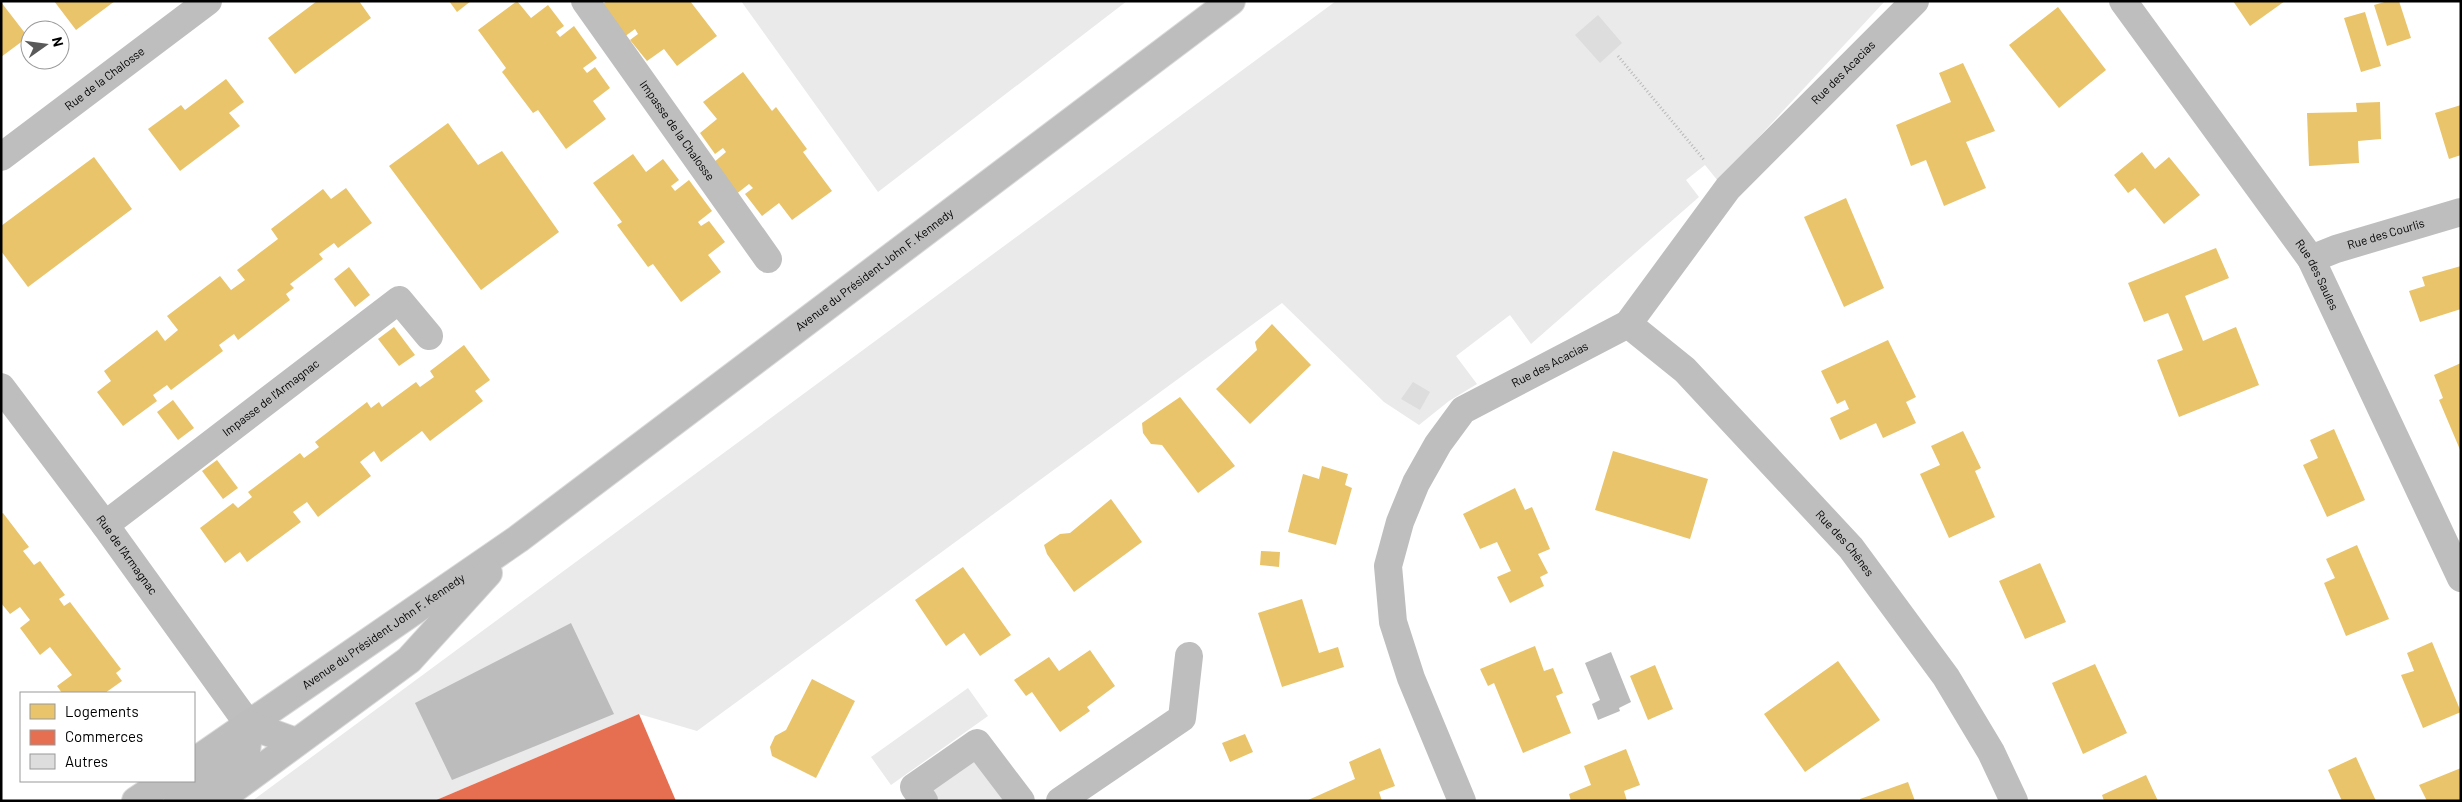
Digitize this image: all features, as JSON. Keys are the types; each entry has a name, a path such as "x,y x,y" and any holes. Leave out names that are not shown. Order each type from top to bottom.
{"main road":[{"name":"Avenue du Président John F. Kennedy","path":"195,761 518,539 1231,1"},
{"name":"Avenue du Président John F. Kennedy","path":"216,801 409,660 518,539"},
{"path":"178,801 246,752 249,724 296,742"},
{"path":"136,801 164,782"}],"street":[{"name":"Rue de la Chalosse","path":"1,158 208,1"},
{"name":"Impasse de la Chalosse","path":"585,1 768,259"},
{"name":"Rue des Acacias","path":"1462,801 1411,678 1393,622 1388,566 1400,522 1416,483 1438,444 1463,410 1628,324 1728,188 1915,1"},
{"name":"Rue des Saules","path":"2123,1 2311,259 2461,578"},
{"name":"Rue des Courlis","path":"2311,259 2336,249 2461,212"},
{"name":"Impasse de l'Armagnac","path":"105,525 399,300 429,336"},
{"name":"Rue des Chênes","path":"1628,324 1685,370 1851,548 1946,677 1990,752 2014,801"},
{"name":"Rue de l'Armagnac","path":"1,387 105,525 249,724"},
{"path":"1060,801 1182,718 1189,656"},
{"path":"924,801 914,787 977,743 1022,801"}],"path":[{"path":"1618,56 1728,188"}],"shaded area":[{"path":"741,1 1127,1 878,192"},
{"path":"1336,1 1885,1 1718,181 1705,165 1686,180 1699,197 1531,344 1510,315 1456,356 1477,384 1449,401 1419,425 1384,402 1282,303 697,731 639,714 434,801 252,801"},
{"path":"571,623 614,714 452,780 415,703"},
{"path":"1611,652 1631,702 1619,708 1620,711 1598,720 1592,704 1600,700 1585,663"},
{"path":"968,688 988,716 891,785 871,757"},
{"path":"972,760 981,761 1011,801 933,801 932,789"}],"building: Logements":[{"path":"54,1 115,1 76,30"},
{"path":"317,1 359,1 371,18 295,74 268,38"},
{"path":"449,1 471,1 457,12"},
{"path":"517,1 531,18 548,5 564,26 556,32 560,37 574,26 597,58 583,68 587,73 595,67 610,88 593,101 606,119 566,149 538,110 533,113 502,72 506,68 478,30"},
{"path":"607,1 690,1 717,36 677,66 664,49 647,61 630,40 638,34 635,29 620,40 597,8"},
{"path":"2233,1 2285,1 2250,26"},
{"path":"2388,1 2399,1 2411,38 2387,46 2374,5"},
{"path":"1,2 20,27 20,43 1,57"},
{"path":"2058,7 2106,70 2059,108 2009,45"},
{"path":"2365,12 2381,66 2361,72 2344,18"},
{"path":"1963,63 1995,131 1966,142 1986,188 1944,206 1926,160 1911,166 1896,125 1951,102 1939,73"},
{"path":"743,72 772,111 776,107 807,149 803,152 832,191 792,220 779,203 762,216 745,194 753,188 749,184 735,195 713,163 726,152 723,148 715,154 700,133 717,119 703,102"},
{"path":"226,79 244,102 229,113 240,126 180,171 148,129 181,105 185,110"},
{"path":"2380,102 2381,139 2358,141 2359,163 2309,166 2307,113 2357,112 2356,103"},
{"path":"2461,105 2461,155 2449,159 2435,113"},
{"path":"448,123 478,165 502,151 559,232 481,290 389,166"},
{"path":"2142,152 2155,169 2169,157 2200,195 2164,224 2135,188 2128,193 2114,175"},
{"path":"633,154 646,172 663,159 679,180 671,186 675,191 689,180 712,211 698,222 701,226 709,221 725,242 708,255 721,272 681,302 653,264 648,267 617,225 622,222 593,183"},
{"path":"94,157 132,209 28,287 1,251 1,226"},
{"path":"346,188 372,223 338,248 334,243 319,254 323,259 290,284 294,288 286,294 290,300 238,340 234,334 219,345 223,351 171,390 167,385 153,395 157,401 123,426 97,392 111,381 104,371 157,330 165,341 178,330 167,316 220,276 231,290 245,280 237,270 278,239 271,229 323,189 331,199"},
{"path":"1846,198 1884,288 1844,307 1804,217"},
{"path":"2216,248 2229,278 2185,296 2203,341 2236,327 2259,385 2179,417 2157,360 2183,350 2168,313 2144,322 2128,283"},
{"path":"2461,266 2461,309 2420,322 2409,291 2425,286 2422,277"},
{"path":"349,267 370,295 355,307 334,279"},
{"path":"1272,324 1311,365 1250,424 1216,389 1257,350 1255,342"},
{"path":"394,327 415,355 399,366 378,339"},
{"path":"1888,340 1916,397 1906,402 1916,423 1883,438 1876,423 1840,440 1830,418 1849,409 1845,400 1837,404 1821,371"},
{"path":"464,345 490,380 475,391 483,401 430,441 422,431 381,462 374,451 360,462 371,476 318,517 307,502 293,512 301,522 247,562 240,552 225,563 200,528 233,503 238,508 252,497 248,492 300,453 304,458 319,447 315,442 367,402 371,408 379,402 382,407 416,382 420,387 434,377 430,371"},
{"path":"2461,363 2461,452 2439,400 2443,398 2434,375"},
{"path":"1180,397 1235,466 1198,493 1162,445 1151,444 1143,433 1142,423"},
{"path":"173,400 194,428 178,440 157,412"},
{"path":"2334,429 2365,500 2327,517 2303,465 2318,458 2310,440"},
{"path":"1963,431 1981,468 1975,471 1995,517 1949,538 1920,474 1940,465 1931,446"},
{"path":"1613,451 1708,479 1690,539 1595,510"},
{"path":"217,460 238,488 223,499 202,471"},
{"path":"1322,466 1348,474 1345,485 1352,488 1336,545 1288,532 1303,474 1319,479"},
{"path":"1515,488 1525,510 1532,507 1550,549 1538,554 1548,573 1540,577 1544,586 1510,603 1497,577 1511,571 1497,542 1480,549 1463,514"},
{"path":"1111,499 1142,542 1074,592 1047,554 1044,545 1060,534 1070,533"},
{"path":"3,513 29,547 23,551 34,565 40,561 65,595 59,599 64,606 70,602 121,669 116,673 122,681 106,692 61,692 57,686 72,675 50,647 40,655 20,628 30,620 20,607 10,614 1,603 1,514"},
{"path":"2357,545 2389,619 2346,636 2324,583 2335,578 2326,559"},
{"path":"1261,551 1280,552 1279,567 1260,565"},
{"path":"2040,563 2066,622 2025,639 1999,581"},
{"path":"963,567 1011,635 980,656 964,633 946,646 915,600"},
{"path":"1302,599 1319,653 1338,647 1344,667 1282,687 1258,613"},
{"path":"2432,642 2461,712 2423,728 2401,675 2414,671 2407,653"},
{"path":"1535,646 1544,671 1553,668 1563,693 1556,696 1571,733 1523,753 1494,683 1488,686 1480,669"},
{"path":"1090,650 1115,686 1087,707 1090,711 1060,732 1032,692 1026,696 1014,680 1049,657 1059,671"},
{"path":"1838,661 1880,720 1805,772 1764,714"},
{"path":"2095,664 2127,733 2083,754 2052,683"},
{"path":"1655,665 1673,709 1648,720 1630,676"},
{"path":"812,679 855,701 816,778 772,756 770,747 775,736 786,730"},
{"path":"1245,734 1253,752 1230,762 1222,743"},
{"path":"1380,748 1395,786 1379,792 1382,801 1306,801 1355,779 1349,762"},
{"path":"1626,749 1640,785 1624,791 1627,801 1571,801 1569,794 1591,785 1584,766"},
{"path":"2356,757 2376,801 2342,801 2337,790 2328,770"},
{"path":"2461,768 2461,801 2427,801 2419,785"},
{"path":"2146,775 2158,801 2104,801 2102,795"},
{"path":"1908,782 1915,801 1860,801 1860,799"}],"building: Commerces":[{"path":"639,714 676,801 434,801"}],"building: Autres":[{"path":"1598,15 1622,43 1600,63 1575,35"},
{"path":"1413,382 1430,392 1420,410 1401,399"}]}
